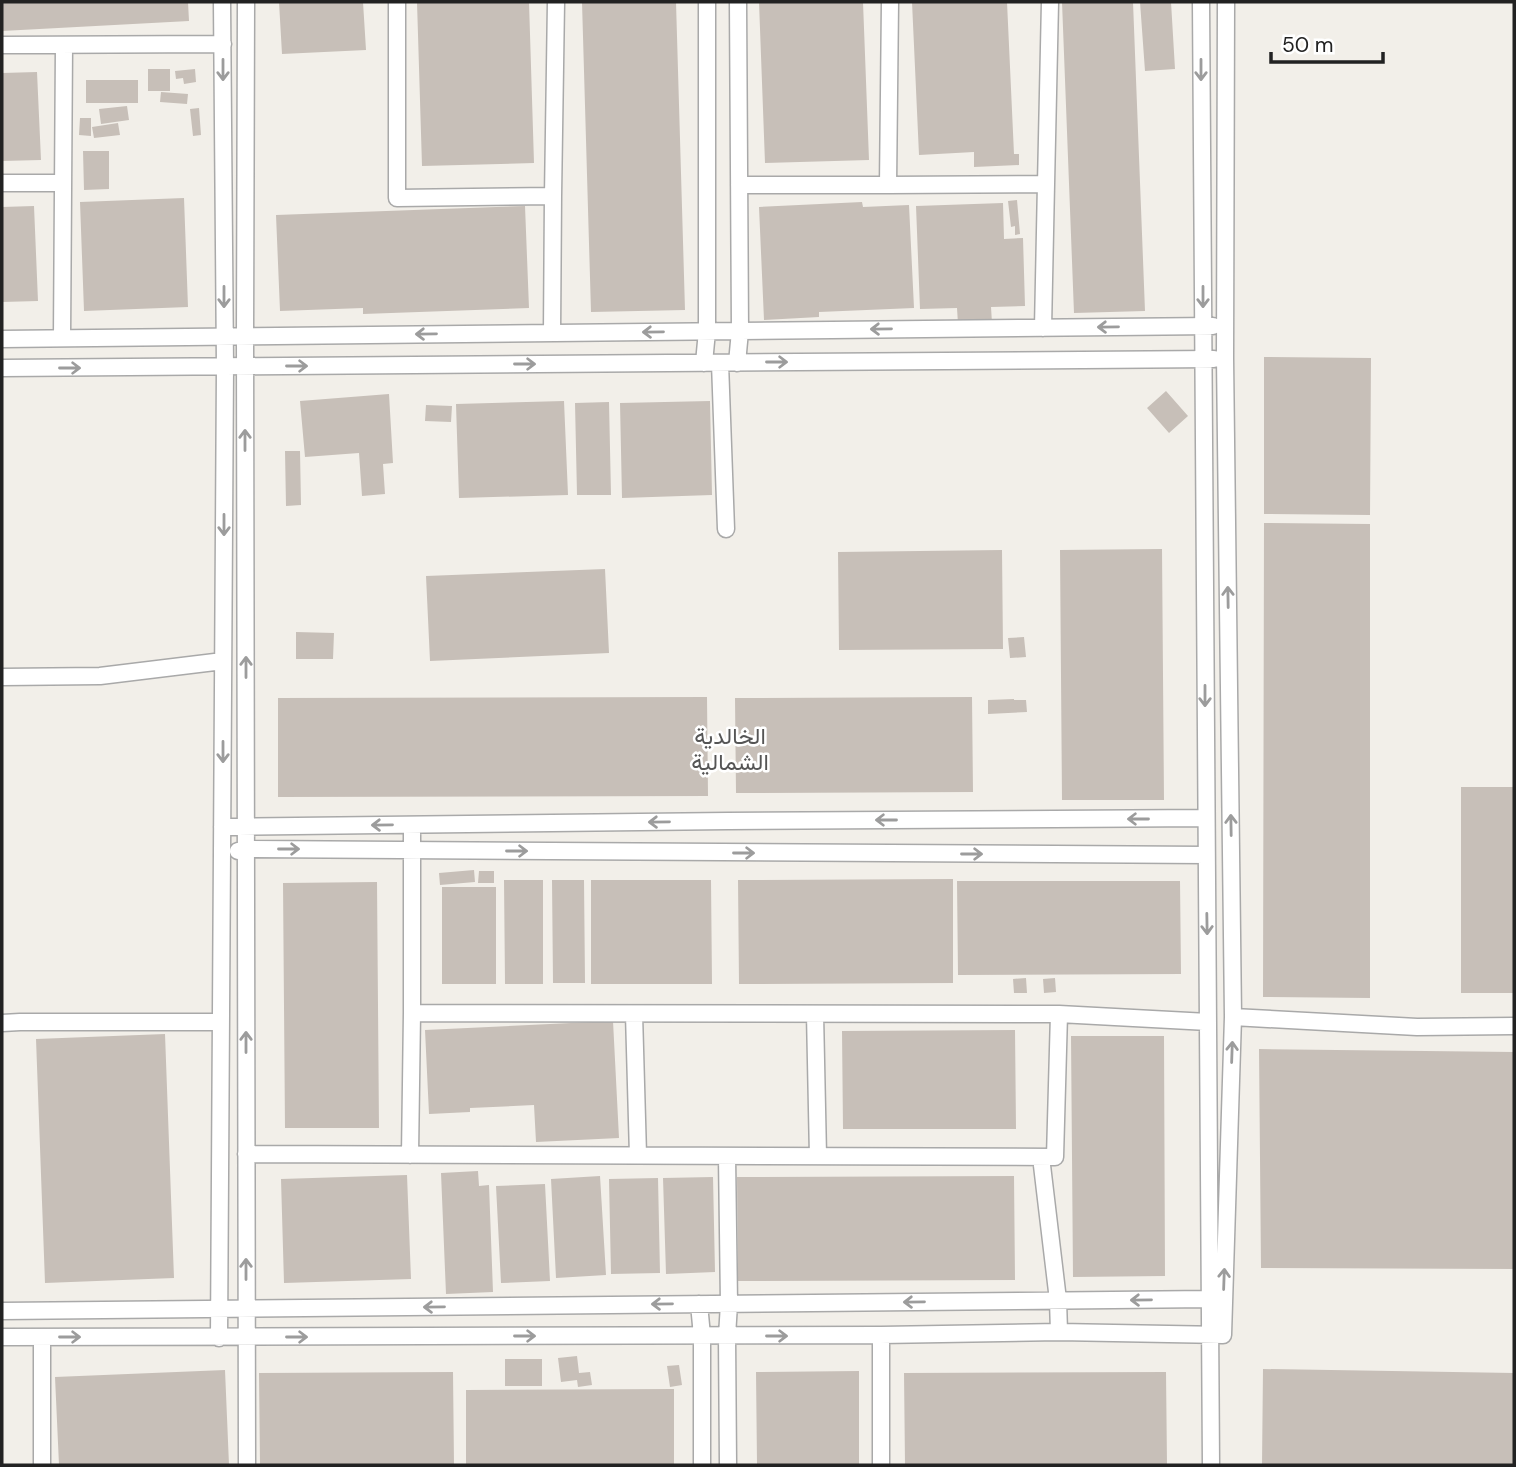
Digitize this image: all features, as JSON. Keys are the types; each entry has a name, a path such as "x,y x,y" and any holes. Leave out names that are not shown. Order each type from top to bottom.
{"street":[{"path":"219,1338 225,367 222,2"},
{"path":"246,2 247,1465"},
{"path":"397,2 397,198 553,196"},
{"path":"552,333 556,2"},
{"path":"707,2 707,331 726,528"},
{"path":"737,363 740,331 738,2"},
{"path":"888,185 890,2"},
{"path":"1043,328 1050,2"},
{"path":"1200,2 1211,1465"},
{"path":"2,1337 727,1336 1059,1332 1223,1335 1233,1017 1225,358 1226,2"},
{"path":"2,45 223,44"},
{"path":"62,338 64,45"},
{"path":"2,183 63,183"},
{"path":"739,185 1046,184"},
{"path":"2,339 1226,326"},
{"path":"2,368 1225,358"},
{"path":"2,677 100,676 223,661"},
{"path":"222,827 1206,818"},
{"path":"410,1155 412,825"},
{"path":"222,856 246,849 1206,855"},
{"path":"412,1013 1059,1014 1208,1022"},
{"path":"634,1014 638,1155"},
{"path":"815,1014 818,1156"},
{"path":"246,1154 1055,1157 1059,1014"},
{"path":"1233,1017 1417,1027 1514,1026"},
{"path":"2,1023 220,1022"},
{"path":"726,1156 728,1465"},
{"path":"1041,1157 1058,1300 1059,1332"},
{"path":"2,1311 1209,1299"},
{"path":"699,1304 702,1336 702,1465"},
{"path":"881,1335 881,1465"},
{"path":"41,1337 42,1465"}],"building":[{"path":"2,2 188,2 189,21 2,31"},
{"path":"279,2 363,2 366,50 282,54"},
{"path":"417,2 529,2 534,163 422,166"},
{"path":"582,2 676,2 685,310 591,312"},
{"path":"759,2 863,2 869,160 765,163"},
{"path":"912,2 1007,2 1014,154 1019,154 1019,165 974,167 974,152 919,155"},
{"path":"1062,2 1133,2 1145,311 1074,313"},
{"path":"1140,2 1171,2 1175,69 1145,71"},
{"path":"148,69 170,69 170,91 148,91"},
{"path":"195,69 196,82 184,84 183,78 176,79 175,71"},
{"path":"37,72 41,160 2,161 2,73"},
{"path":"86,80 138,80 138,103 86,103"},
{"path":"161,92 188,94 187,104 160,102"},
{"path":"127,106 129,120 101,124 99,109"},
{"path":"199,108 201,135 193,136 190,109"},
{"path":"80,118 91,118 91,136 79,135"},
{"path":"118,123 120,135 94,138 92,127"},
{"path":"83,151 109,151 109,189 84,190"},
{"path":"184,198 188,307 84,311 80,202"},
{"path":"1017,200 1020,234 1015,235 1015,226 1011,227 1008,201"},
{"path":"862,202 863,207 909,205 914,308 819,312 819,317 764,320 759,207"},
{"path":"1003,203 1004,239 1023,238 1025,306 991,307 992,323 958,324 957,308 920,309 916,206"},
{"path":"34,206 38,301 2,302 2,207"},
{"path":"525,206 529,308 363,314 363,308 280,311 276,215"},
{"path":"1264,357 1371,358 1370,515 1264,514"},
{"path":"1166,391 1188,416 1169,433 1147,408"},
{"path":"389,394 393,463 383,464 385,494 362,496 359,453 305,457 300,401"},
{"path":"564,401 568,495 459,498 456,404"},
{"path":"710,401 712,495 622,498 620,403"},
{"path":"609,402 611,495 577,495 575,403"},
{"path":"426,405 452,406 451,422 425,421"},
{"path":"285,451 300,451 301,505 286,506"},
{"path":"1264,523 1370,524 1370,998 1263,997"},
{"path":"1162,549 1164,800 1062,800 1060,550"},
{"path":"1002,550 1003,649 839,650 838,552"},
{"path":"605,569 609,653 430,661 426,576"},
{"path":"296,632 334,633 333,659 296,659"},
{"path":"1024,637 1026,657 1010,658 1008,638"},
{"path":"707,697 708,796 278,797 278,698"},
{"path":"972,697 973,792 736,793 735,698"},
{"path":"988,700 1026,700 1027,712 988,714"},
{"path":"1461,787 1514,787 1514,993 1461,993"},
{"path":"474,870 475,882 440,885 439,873"},
{"path":"479,871 494,871 494,883 478,883"},
{"path":"953,879 953,983 739,984 738,880"},
{"path":"504,880 543,880 543,984 505,984"},
{"path":"552,880 584,880 585,983 553,983"},
{"path":"591,880 711,880 712,984 591,984"},
{"path":"957,881 1180,881 1181,974 958,975"},
{"path":"377,882 379,1128 285,1128 283,883"},
{"path":"442,887 496,887 496,984 442,984"},
{"path":"1026,978 1027,993 1014,993 1013,979"},
{"path":"1055,978 1056,992 1044,993 1043,979"},
{"path":"613,1021 619,1138 536,1142 534,1105 470,1108 470,1112 429,1114 425,1030"},
{"path":"1015,1030 1016,1129 843,1129 842,1031"},
{"path":"165,1034 174,1278 45,1283 36,1039"},
{"path":"1071,1036 1164,1036 1165,1276 1073,1277"},
{"path":"1259,1049 1514,1052 1514,1269 1261,1268"},
{"path":"478,1171 479,1186 489,1185 493,1292 446,1294 441,1173"},
{"path":"407,1175 411,1279 284,1283 281,1179"},
{"path":"600,1176 606,1275 556,1278 551,1179"},
{"path":"1014,1176 1015,1280 738,1281 737,1177"},
{"path":"713,1177 715,1272 666,1274 663,1178"},
{"path":"658,1178 660,1273 611,1274 609,1179"},
{"path":"545,1184 550,1281 501,1283 496,1186"},
{"path":"577,1356 579,1373 590,1372 592,1385 578,1387 577,1380 561,1382 558,1358"},
{"path":"505,1359 542,1359 542,1386 505,1386"},
{"path":"679,1365 682,1385 670,1387 667,1366"},
{"path":"1263,1369 1514,1373 1514,1465 1262,1465"},
{"path":"225,1370 229,1465 59,1465 55,1377"},
{"path":"859,1371 859,1464 757,1464 756,1372"},
{"path":"453,1372 454,1465 260,1465 259,1373"},
{"path":"1166,1372 1167,1465 905,1465 904,1373"},
{"path":"674,1389 674,1465 466,1465 466,1390"}],"district":[{"name":"الخالدية الشمالية","path":"730,749"}]}
